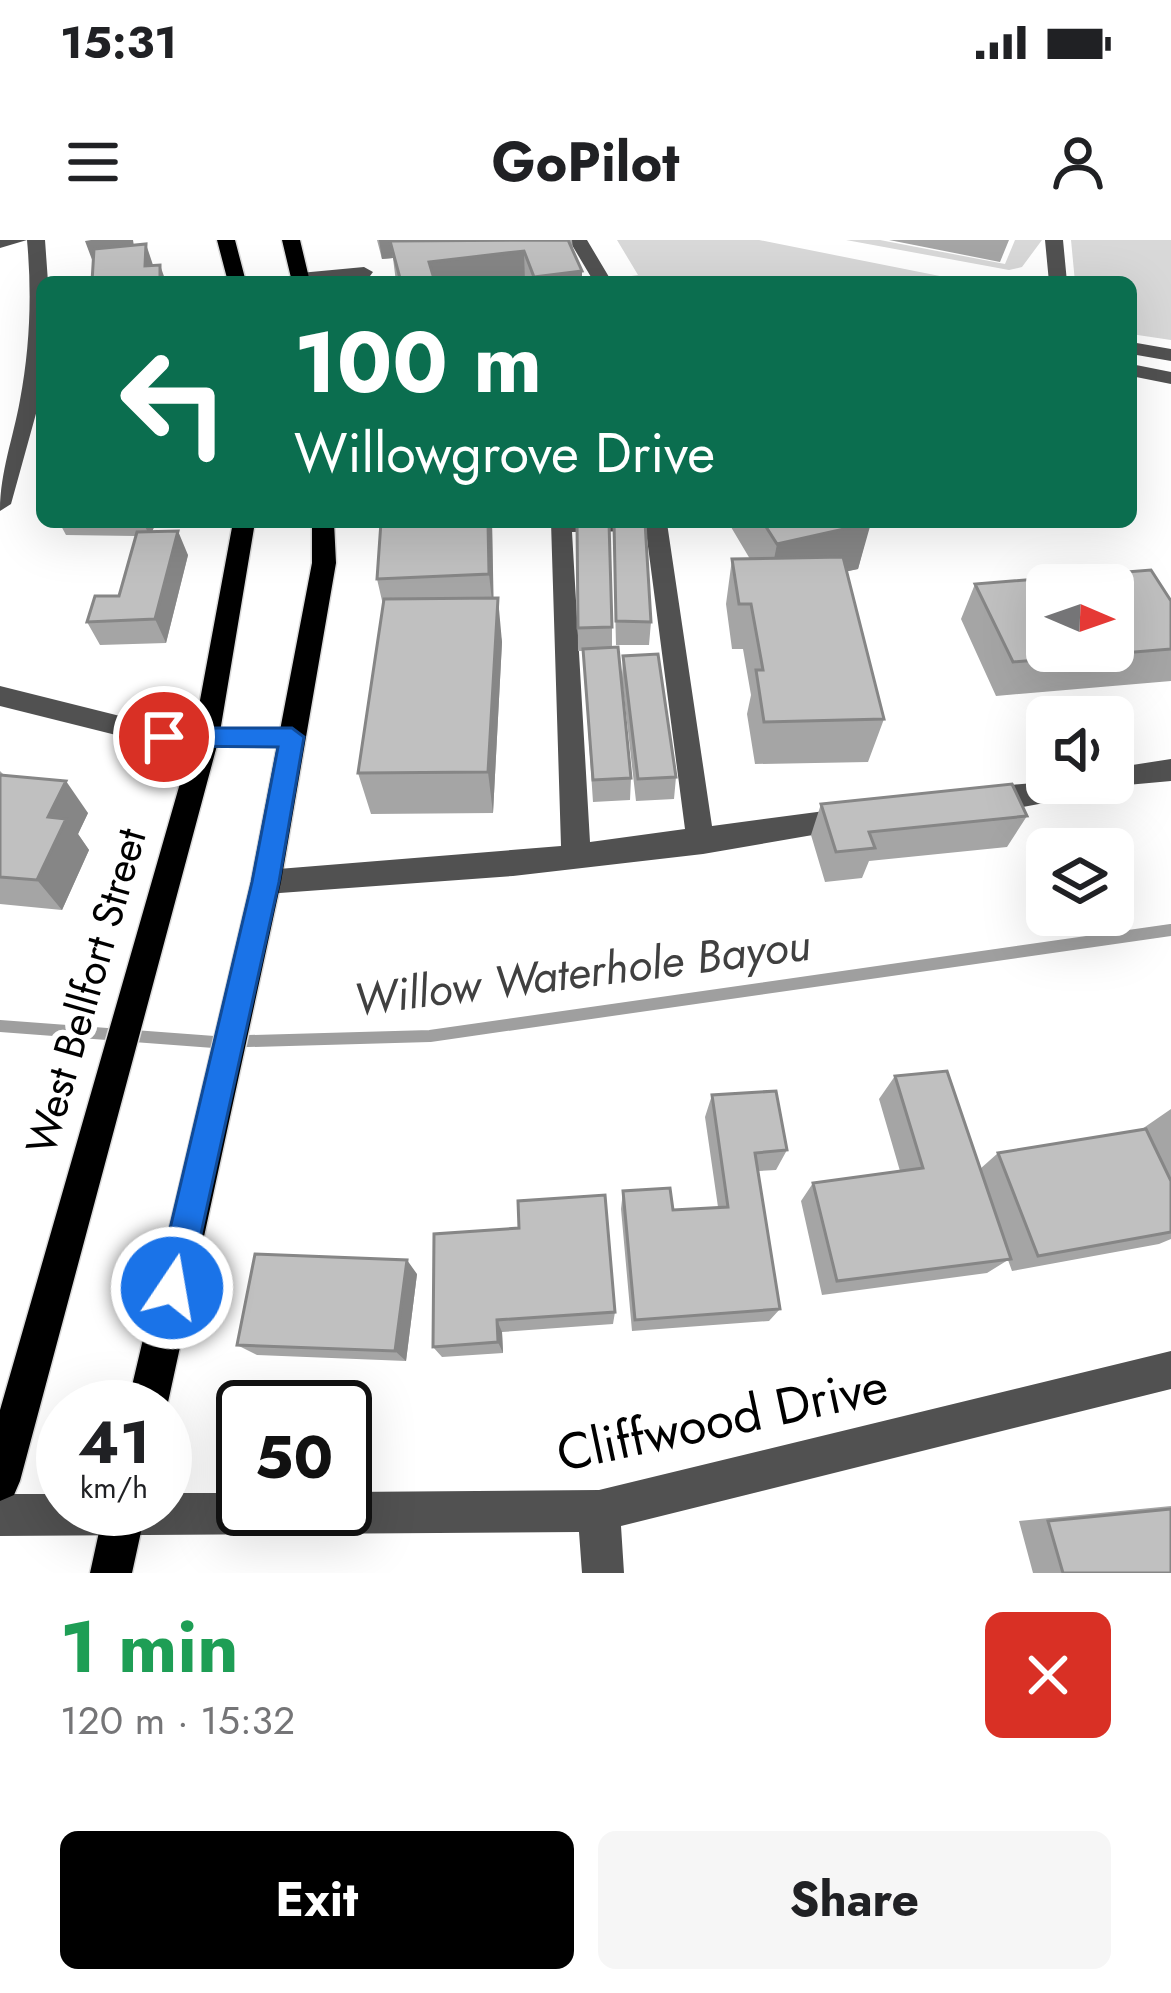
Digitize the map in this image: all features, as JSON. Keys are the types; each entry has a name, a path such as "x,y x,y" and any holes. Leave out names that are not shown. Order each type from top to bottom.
{"main road":[{"path":"226,240 235,276"},
{"path":"291,240 299,276"},
{"name":"West Bellfort Street","path":"0,1481 206,738 243,528"},
{"path":"153,1380 266,882 324,563 323,528"},
{"path":"110,1573 118,1536"}],"street":[{"path":"0,243 19,240"},
{"path":"36,240 37,276"},
{"path":"578,240 599,276"},
{"path":"1054,240 1057,276"},
{"path":"326,276 364,270"},
{"path":"1137,349 1171,355"},
{"path":"0,504 26,429 36,360"},
{"path":"1137,371 1171,378"},
{"path":"560,528 576,856"},
{"path":"657,528 694,812 703,842"},
{"path":"0,696 164,737 292,737"},
{"path":"1134,776 1171,770"},
{"path":"940,808 1026,794"},
{"path":"266,882 576,856 894,814"},
{"name":"Cliffwood Drive","path":"192,1512 599,1511 1171,1370"},
{"path":"599,1511 603,1573"},
{"name":"Cliffwood Drive","path":"0,1516 36,1515"}],"shaded area":[{"path":"617,240 759,240 940,276 631,276 638,275"},
{"path":"846,240 880,240 1005,264 1015,240 1042,240 1022,267 1009,270"},
{"path":"1071,240 1171,240 1171,340 1137,335 1137,276 1074,276"}],"building":[{"path":"568,240 582,271 534,276 524,251 429,262 433,276 399,276 390,241"},
{"path":"146,244 145,266 160,265 160,276 92,276 94,249"},
{"path":"381,528 488,528 489,574 377,579"},
{"path":"577,528 609,528 612,627 578,628"},
{"path":"614,528 645,528 651,622 616,621"},
{"path":"767,528 849,528 777,544"},
{"path":"178,531 155,619 87,622 95,596 119,596 137,532"},
{"path":"843,557 884,719 764,722 756,670 763,670 751,604 739,604 732,559"},
{"path":"1151,570 1171,601 1171,649 1134,652 1134,571"},
{"path":"1026,580 1026,661 1013,662 975,584"},
{"path":"498,598 488,772 358,773 384,599"},
{"path":"618,647 631,778 593,780 583,649"},
{"path":"658,654 676,777 638,779 623,656"},
{"path":"0,775 66,781 48,817 66,819 37,880 0,877"},
{"path":"1012,784 1027,816 869,832 875,848 836,852 821,804"},
{"path":"947,1071 1011,1259 837,1281 813,1183 923,1168 895,1076"},
{"path":"776,1091 787,1150 755,1153 780,1309 635,1320 623,1191 670,1188 673,1210 728,1207 712,1095"},
{"path":"1146,1129 1171,1181 1171,1232 1038,1256 998,1153"},
{"path":"605,1195 615,1312 497,1320 498,1342 433,1347 434,1234 519,1228 518,1201"},
{"path":"255,1254 407,1260 395,1351 237,1345"},
{"path":"1171,1509 1171,1573 1063,1573 1048,1521"}],"waterway":[{"name":"Willow Waterhole Bayou","path":"0,1026 214,1042 430,1036 1171,930"}],"route":[{"path":"164,737 292,737 266,882 172,1288"}]}
